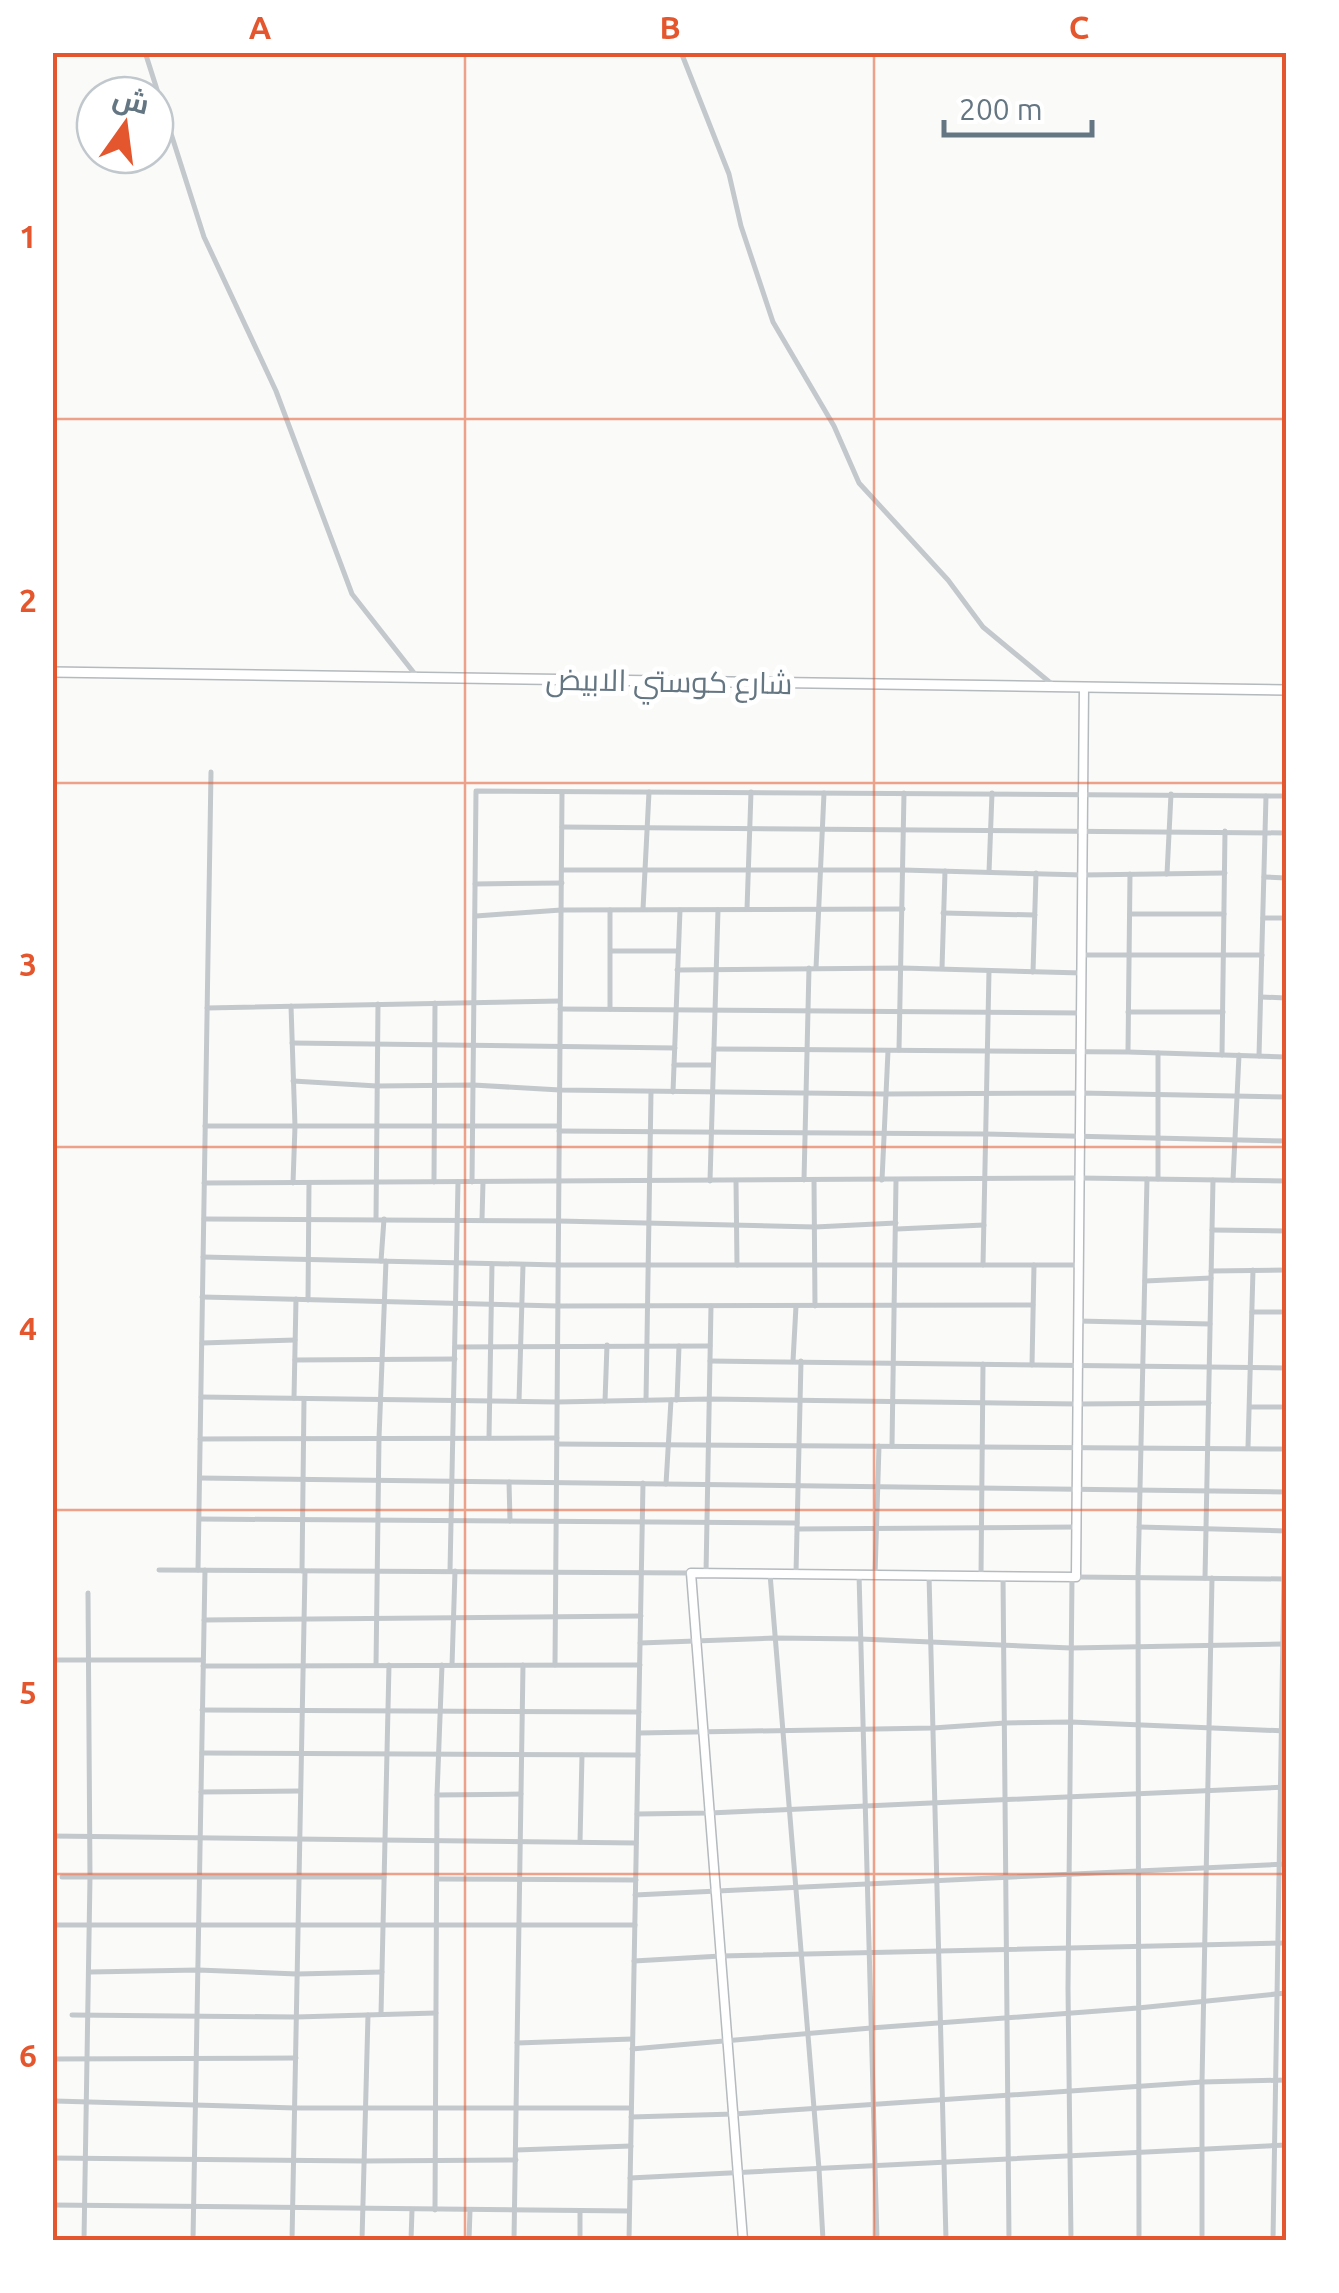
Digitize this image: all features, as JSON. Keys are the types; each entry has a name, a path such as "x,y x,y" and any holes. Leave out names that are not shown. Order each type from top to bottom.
{"highway":[{"name":"شارع كوستي الابيض","path":"52,672 1286,690"}],"main road":[{"path":"743,2240 691,1573 1074,1576 1084,688"}],"street":[{"path":"145,52 204,236 276,391 352,594 418,678"},
{"path":"681,52 729,174 773,322 834,426 859,483 948,580 983,627 1056,687"},
{"path":"192,2240 204,1620 199,1519 211,772"},
{"path":"472,1182 476,792 1286,796"},
{"path":"555,1665 562,792"},
{"path":"642,910 649,792"},
{"path":"747,910 751,792"},
{"path":"804,1180 808,1011 824,792"},
{"path":"899,1051 904,793"},
{"path":"989,872 992,793"},
{"path":"1168,874 1171,794"},
{"path":"1259,1056 1266,796"},
{"path":"562,827 1286,832"},
{"path":"1222,1055 1226,831"},
{"path":"562,870 1225,874"},
{"path":"942,969 944,871"},
{"path":"1033,972 1036,874"},
{"path":"1128,1052 1130,874"},
{"path":"1264,878 1286,878"},
{"path":"475,884 562,883"},
{"path":"475,916 561,910 903,909"},
{"path":"610,910 610,1009"},
{"path":"674,1092 680,910"},
{"path":"710,1181 718,910"},
{"path":"943,914 1034,915"},
{"path":"1130,914 1224,914"},
{"path":"1262,918 1286,918"},
{"path":"610,952 678,951"},
{"path":"1082,955 1262,955"},
{"path":"677,970 902,968 1082,974"},
{"path":"983,1265 989,970"},
{"path":"1260,997 1286,998"},
{"path":"207,1008 560,1000"},
{"path":"434,1182 435,1003"},
{"path":"376,1665 385,1302 376,1183 378,1004"},
{"path":"291,1006 293,1183"},
{"path":"560,1009 1081,1013"},
{"path":"1128,1012 1223,1012"},
{"path":"292,1044 675,1048"},
{"path":"714,1049 1286,1056"},
{"path":"882,1180 888,1051"},
{"path":"1158,1053 1158,1179"},
{"path":"1233,1180 1238,1055"},
{"path":"674,1065 713,1065"},
{"path":"293,1081 650,1092 1286,1097"},
{"path":"646,1400 650,1092"},
{"path":"205,1126 472,1126 1286,1141"},
{"path":"204,1184 1080,1178 1286,1181"},
{"path":"1139,2240 1138,1577 1147,1179"},
{"path":"814,1180 814,1306"},
{"path":"892,1446 896,1180"},
{"path":"1202,2240 1211,1647 1206,1530 1213,1180"},
{"path":"736,1181 737,1265"},
{"path":"452,1665 458,1182"},
{"path":"482,1220 483,1182"},
{"path":"308,1300 309,1183"},
{"path":"204,1219 815,1227 984,1224"},
{"path":"1212,1230 1286,1231"},
{"path":"203,1257 558,1265 1079,1265"},
{"path":"489,1438 492,1264"},
{"path":"520,1401 524,1264"},
{"path":"1032,1364 1034,1265"},
{"path":"1248,1448 1253,1270"},
{"path":"1145,1281 1286,1270"},
{"path":"202,1297 522,1306 1033,1305"},
{"path":"294,1398 296,1300"},
{"path":"706,1573 711,1306"},
{"path":"796,1306 800,1400 796,1574"},
{"path":"1252,1312 1286,1312"},
{"path":"1078,1321 1210,1324"},
{"path":"710,1361 1286,1368 1286,1321"},
{"path":"202,1343 295,1340"},
{"path":"605,1401 607,1345"},
{"path":"666,1484 679,1346"},
{"path":"455,1347 710,1346"},
{"path":"295,1360 455,1359"},
{"path":"982,1576 984,1364"},
{"path":"201,1397 1209,1403"},
{"path":"292,2240 304,1619 304,1398"},
{"path":"1249,1407 1286,1407"},
{"path":"200,1438 489,1438 668,1446 1286,1449 1283,1864 1276,1993 1273,2240"},
{"path":"875,1574 879,1446"},
{"path":"200,1478 1286,1492"},
{"path":"509,1482 510,1521"},
{"path":"629,2240 643,1484"},
{"path":"199,1519 1076,1527"},
{"path":"1139,1527 1286,1530"},
{"path":"159,1570 691,1573"},
{"path":"770,1574 820,2169 822,2240"},
{"path":"859,1574 877,2240"},
{"path":"929,1575 946,2240"},
{"path":"1003,1576 1010,2240"},
{"path":"1071,2240 1069,1948 1074,1576 1286,1579"},
{"path":"84,2240 90,1877 88,1593"},
{"path":"204,1620 641,1616"},
{"path":"640,1643 776,1638 1072,1648 1285,1644"},
{"path":"52,1660 303,1665 640,1664"},
{"path":"382,2014 389,1665"},
{"path":"434,2210 437,1795 442,1665"},
{"path":"514,2240 522,1665"},
{"path":"202,1710 639,1712"},
{"path":"638,1733 1071,1722 1284,1731"},
{"path":"202,1753 638,1755"},
{"path":"580,1843 582,1755"},
{"path":"637,1814 1284,1787"},
{"path":"201,1792 300,1791"},
{"path":"437,1795 521,1794"},
{"path":"52,1836 636,1844"},
{"path":"636,1895 1283,1864"},
{"path":"62,1877 384,1878"},
{"path":"436,1879 636,1880"},
{"path":"52,1925 635,1925"},
{"path":"634,1961 1286,1943"},
{"path":"87,1972 382,1972"},
{"path":"632,2049 1138,2008 1286,1992"},
{"path":"72,2015 436,2013"},
{"path":"362,2240 368,2014"},
{"path":"517,2043 632,2040"},
{"path":"52,2059 296,2058"},
{"path":"631,2117 1286,2080"},
{"path":"55,2101 295,2108 631,2108"},
{"path":"630,2178 1286,2145"},
{"path":"516,2150 630,2146"},
{"path":"52,2158 516,2160"},
{"path":"52,2205 629,2212"},
{"path":"411,2240 412,2210"},
{"path":"469,2240 470,2210"},
{"path":"580,2211 580,2240"}]}
